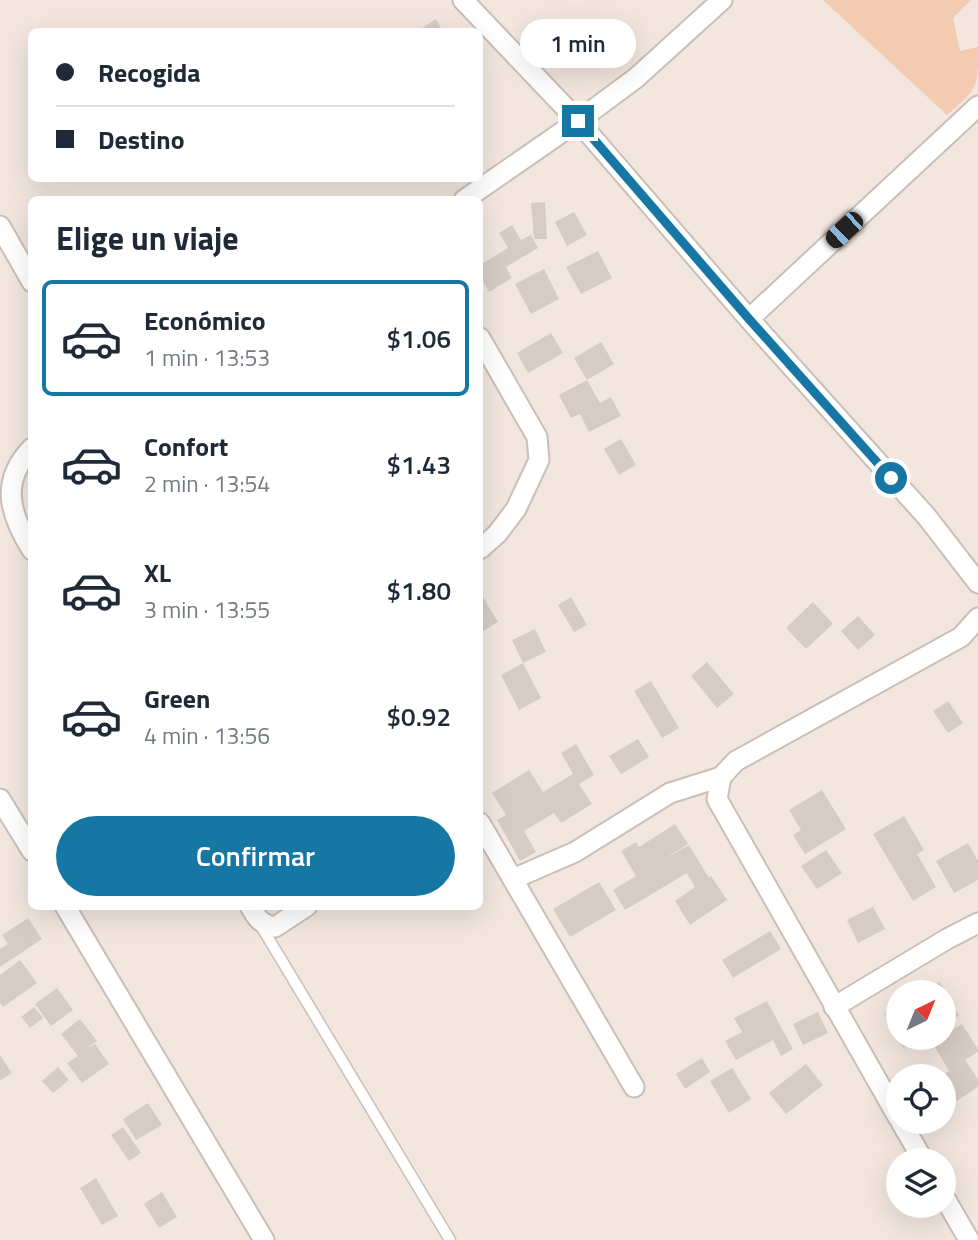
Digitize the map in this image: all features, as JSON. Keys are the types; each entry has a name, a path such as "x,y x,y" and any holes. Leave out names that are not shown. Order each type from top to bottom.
{"street":[{"path":"463,0 578,121 749,319 927,517 978,583"},
{"path":"470,196 636,78 722,0"},
{"path":"749,319 978,106"},
{"path":"0,226 28,275"},
{"path":"483,343 537,438 539,460 516,509 497,534 483,546"},
{"path":"28,452 19,461 6,467 12,505 28,544"},
{"path":"886,1096 717,799 721,778 736,761 961,637 978,618"},
{"path":"513,879 575,852 670,793 721,778"},
{"path":"0,799 28,844"},
{"path":"483,828 634,1087"},
{"path":"67,910 264,1240"},
{"path":"253,913 265,925 275,926 301,910"},
{"path":"834,1007 978,923"},
{"path":"956,1213 974,1239"}],"lane":[{"path":"253,913 450,1240"}],"shaded area":[{"path":"823,0 971,0 953,18 960,51 978,47 978,71 974,86 965,99 947,115"}],"building":[{"path":"436,19 441,28 422,28"},
{"path":"545,202 547,239 534,239 531,203"},
{"path":"574,212 587,235 567,246 555,222"},
{"path":"512,225 521,240 531,235 538,248 506,267 512,278 489,292 483,281 483,263 508,248 499,233"},
{"path":"598,251 612,278 581,294 566,267"},
{"path":"544,269 559,299 531,314 515,284"},
{"path":"551,333 563,353 528,373 517,353"},
{"path":"601,342 614,364 587,380 574,358"},
{"path":"587,380 600,403 611,397 621,416 589,432 580,414 571,418 559,395"},
{"path":"621,439 636,465 619,475 604,449"},
{"path":"483,597 498,622 483,631"},
{"path":"571,597 587,625 574,632 558,605"},
{"path":"813,602 833,624 806,649 786,628"},
{"path":"858,616 875,635 858,650 841,631"},
{"path":"535,629 546,652 523,663 512,640"},
{"path":"707,662 734,694 717,708 691,676"},
{"path":"523,663 541,698 519,710 501,675"},
{"path":"651,681 679,728 662,738 634,691"},
{"path":"948,701 963,723 948,733 933,711"},
{"path":"638,739 649,757 621,774 609,756"},
{"path":"576,744 594,775 579,784 592,804 561,823 554,813 524,831 536,852 520,861 497,820 506,815 492,793 529,770 543,792 573,774 561,753"},
{"path":"822,790 846,829 805,854 793,835 801,830 789,810"},
{"path":"904,816 924,850 917,854 936,887 913,901 873,834"},
{"path":"675,824 688,844 663,860 689,845 709,878 711,876 727,900 690,925 675,901 695,887 687,873 625,910 613,890 636,876 621,851 636,842 639,847"},
{"path":"968,843 978,861 978,880 954,893 936,861"},
{"path":"826,850 842,873 817,889 801,866"},
{"path":"599,882 616,910 570,937 553,909"},
{"path":"873,907 885,929 858,943 847,920"},
{"path":"28,918 42,939 0,967 0,949 8,944 2,935"},
{"path":"770,931 781,949 733,978 722,960"},
{"path":"20,960 37,983 3,1007 0,1003 0,975"},
{"path":"57,988 73,1010 51,1026 35,1004"},
{"path":"767,1001 793,1049 781,1056 773,1040 736,1060 725,1041 742,1032 734,1018"},
{"path":"34,1007 43,1018 30,1028 21,1017"},
{"path":"818,1012 828,1033 803,1045 793,1024"},
{"path":"80,1019 97,1041 86,1049 95,1044 109,1064 82,1083 67,1063 78,1056 61,1034"},
{"path":"962,1024 978,1049 978,1052 965,1060 978,1079 978,1087 956,1101 956,1064 945,1064 937,1050 956,1050 956,1027"},
{"path":"0,1055 12,1073 0,1081"},
{"path":"702,1058 710,1072 685,1089 676,1074"},
{"path":"806,1064 823,1085 786,1114 769,1093"},
{"path":"58,1067 69,1080 53,1093 42,1081"},
{"path":"732,1068 751,1099 729,1113 710,1081"},
{"path":"148,1103 162,1125 136,1140 123,1119"},
{"path":"123,1127 141,1153 129,1161 111,1135"},
{"path":"96,1178 118,1216 102,1225 80,1188"},
{"path":"162,1192 177,1217 159,1228 144,1204"}],"route":[{"path":"578,121 891,478"}]}
